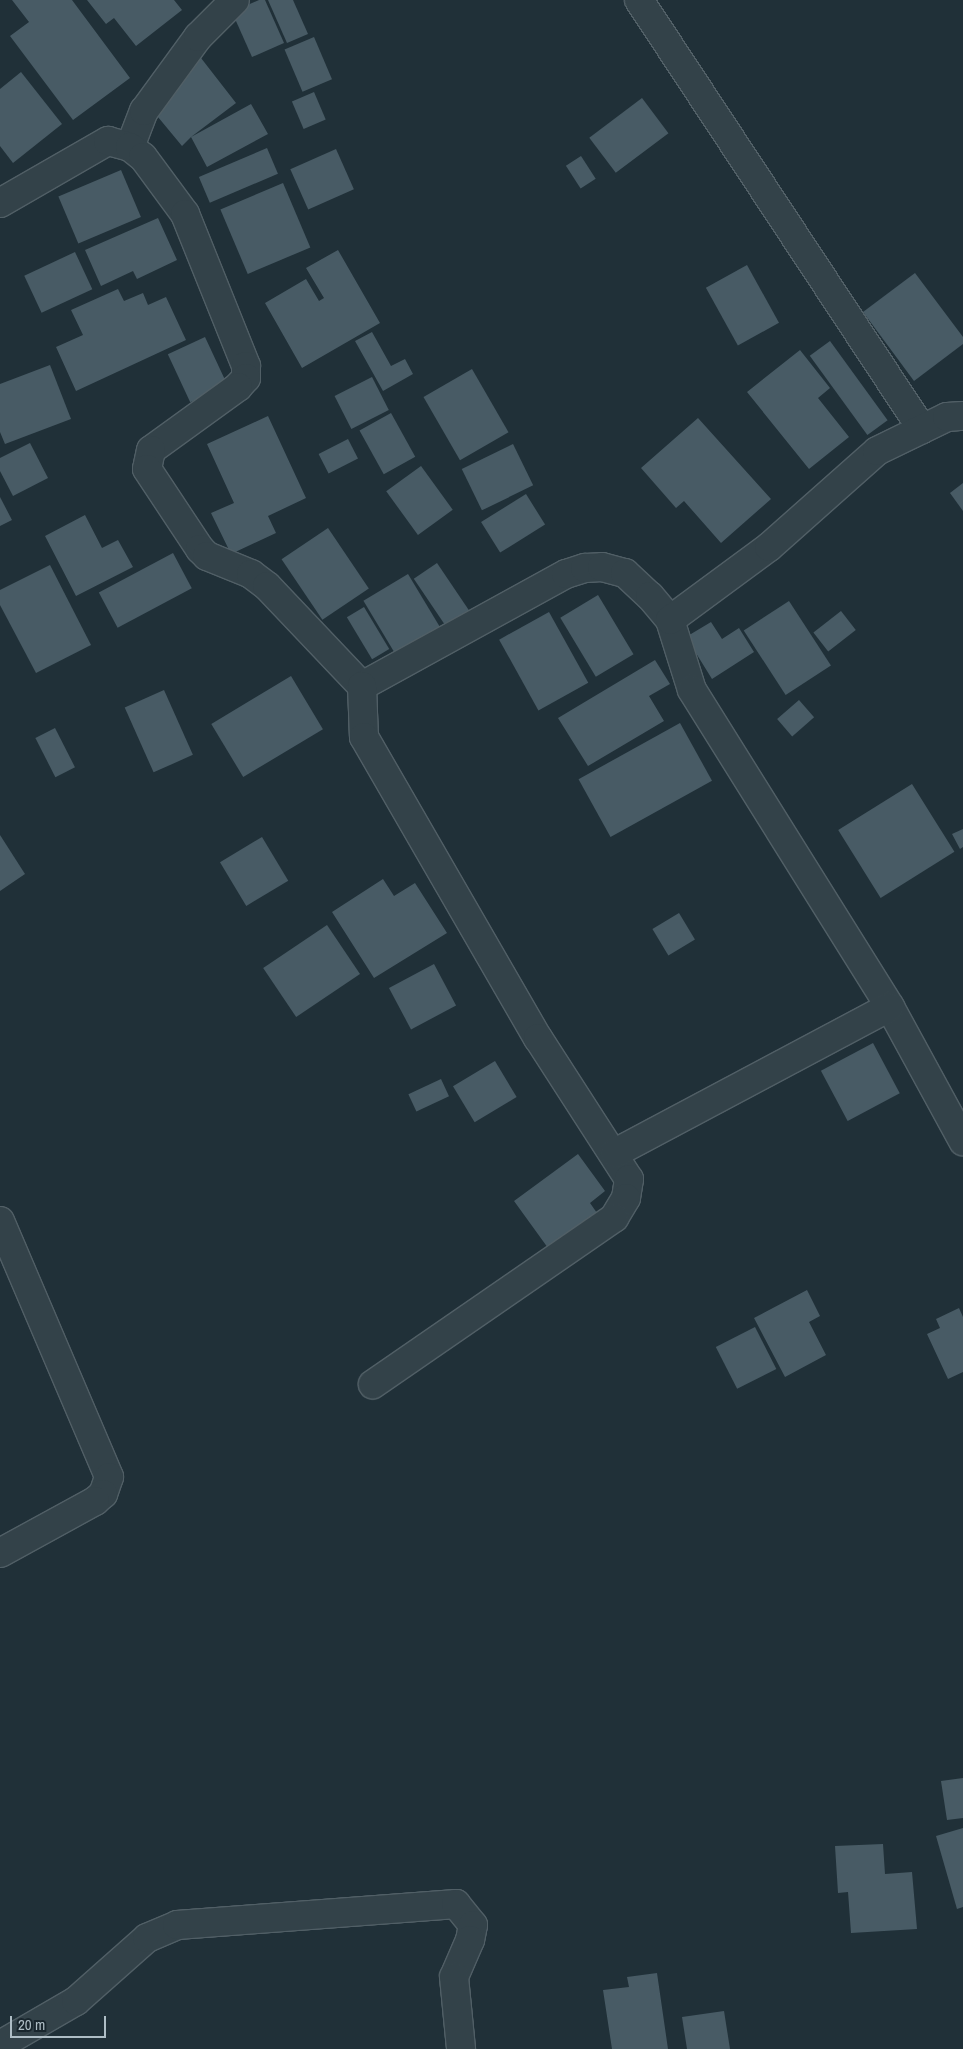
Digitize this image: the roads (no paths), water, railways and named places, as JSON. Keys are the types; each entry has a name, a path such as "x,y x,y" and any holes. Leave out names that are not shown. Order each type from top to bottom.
{"street":[{"path":"130,147 144,111 198,37 235,0"},
{"path":"639,0 922,429"},
{"path":"0,203 100,143 130,147 185,214 246,366 246,378 238,387 151,450 147,469 200,549 207,556 251,574 267,586 362,686 364,737 538,1038 615,1153 629,1179 626,1198 614,1218 373,1384"},
{"path":"670,620 769,546 877,451 947,417 963,416"},
{"path":"362,686 566,574 585,568 602,567 625,573 670,620 692,690 890,1007 963,1142"},
{"path":"615,1153 890,1007"},
{"path":"0,1221 109,1477 103,1494 95,1501 0,1552"},
{"path":"0,2045 76,2001 147,1938 177,1924 456,1904 472,1925 470,1940 454,1977 461,2049"}]}
